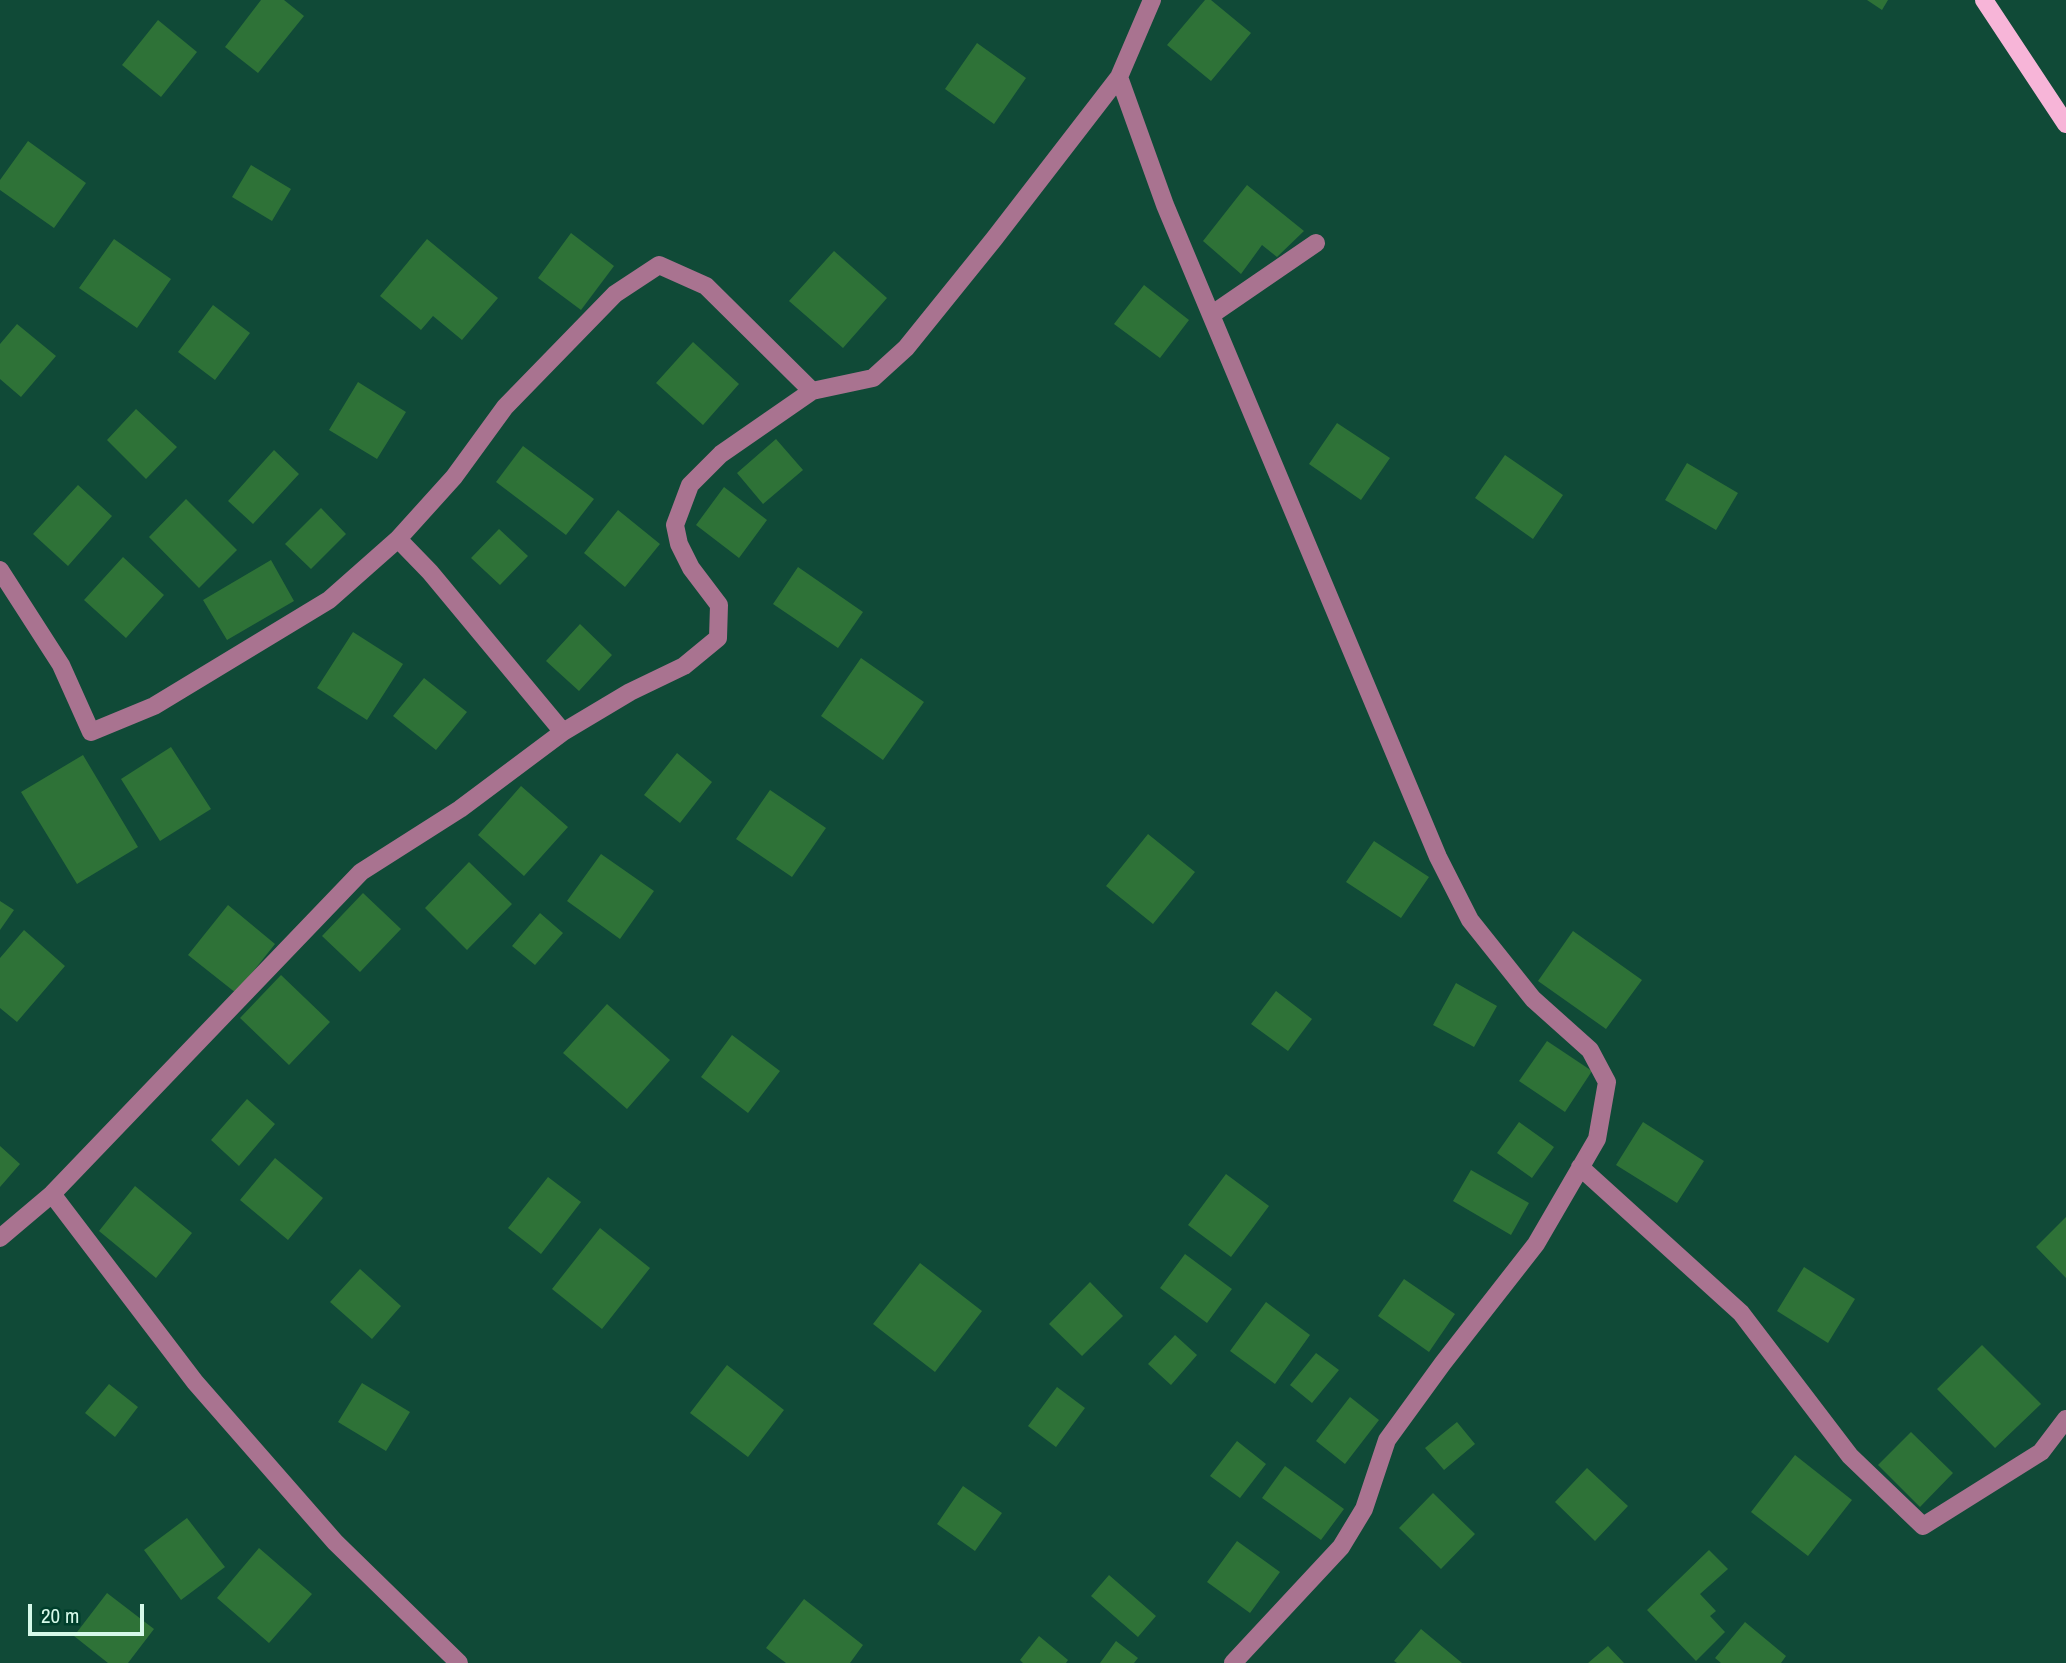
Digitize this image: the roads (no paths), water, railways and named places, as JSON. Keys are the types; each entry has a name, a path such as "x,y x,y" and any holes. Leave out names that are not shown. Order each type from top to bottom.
{"main road":[{"path":"1984,0 2066,124"}],"street":[{"path":"0,1238 52,1194 361,872 460,809 563,732 629,692 684,666 718,638 719,606 691,568 679,544 675,525 690,485 721,454 812,391 873,378 906,348 1119,77 1152,0"},
{"path":"1119,77 1165,205 1438,857 1470,920 1533,999 1590,1050 1607,1082 1597,1139 1535,1244 1387,1440 1364,1508 1341,1547 1233,1663"},
{"path":"1211,315 1316,243"},
{"path":"0,570 61,664 90,732 154,706 329,600 398,539 454,477 505,407 615,294 659,265 706,286 812,391"},
{"path":"398,539 430,572 563,732"},
{"path":"1580,1167 1741,1313 1850,1456 1923,1526 2041,1452 2066,1419"},
{"path":"52,1194 204,1392 335,1542 459,1663"}]}
